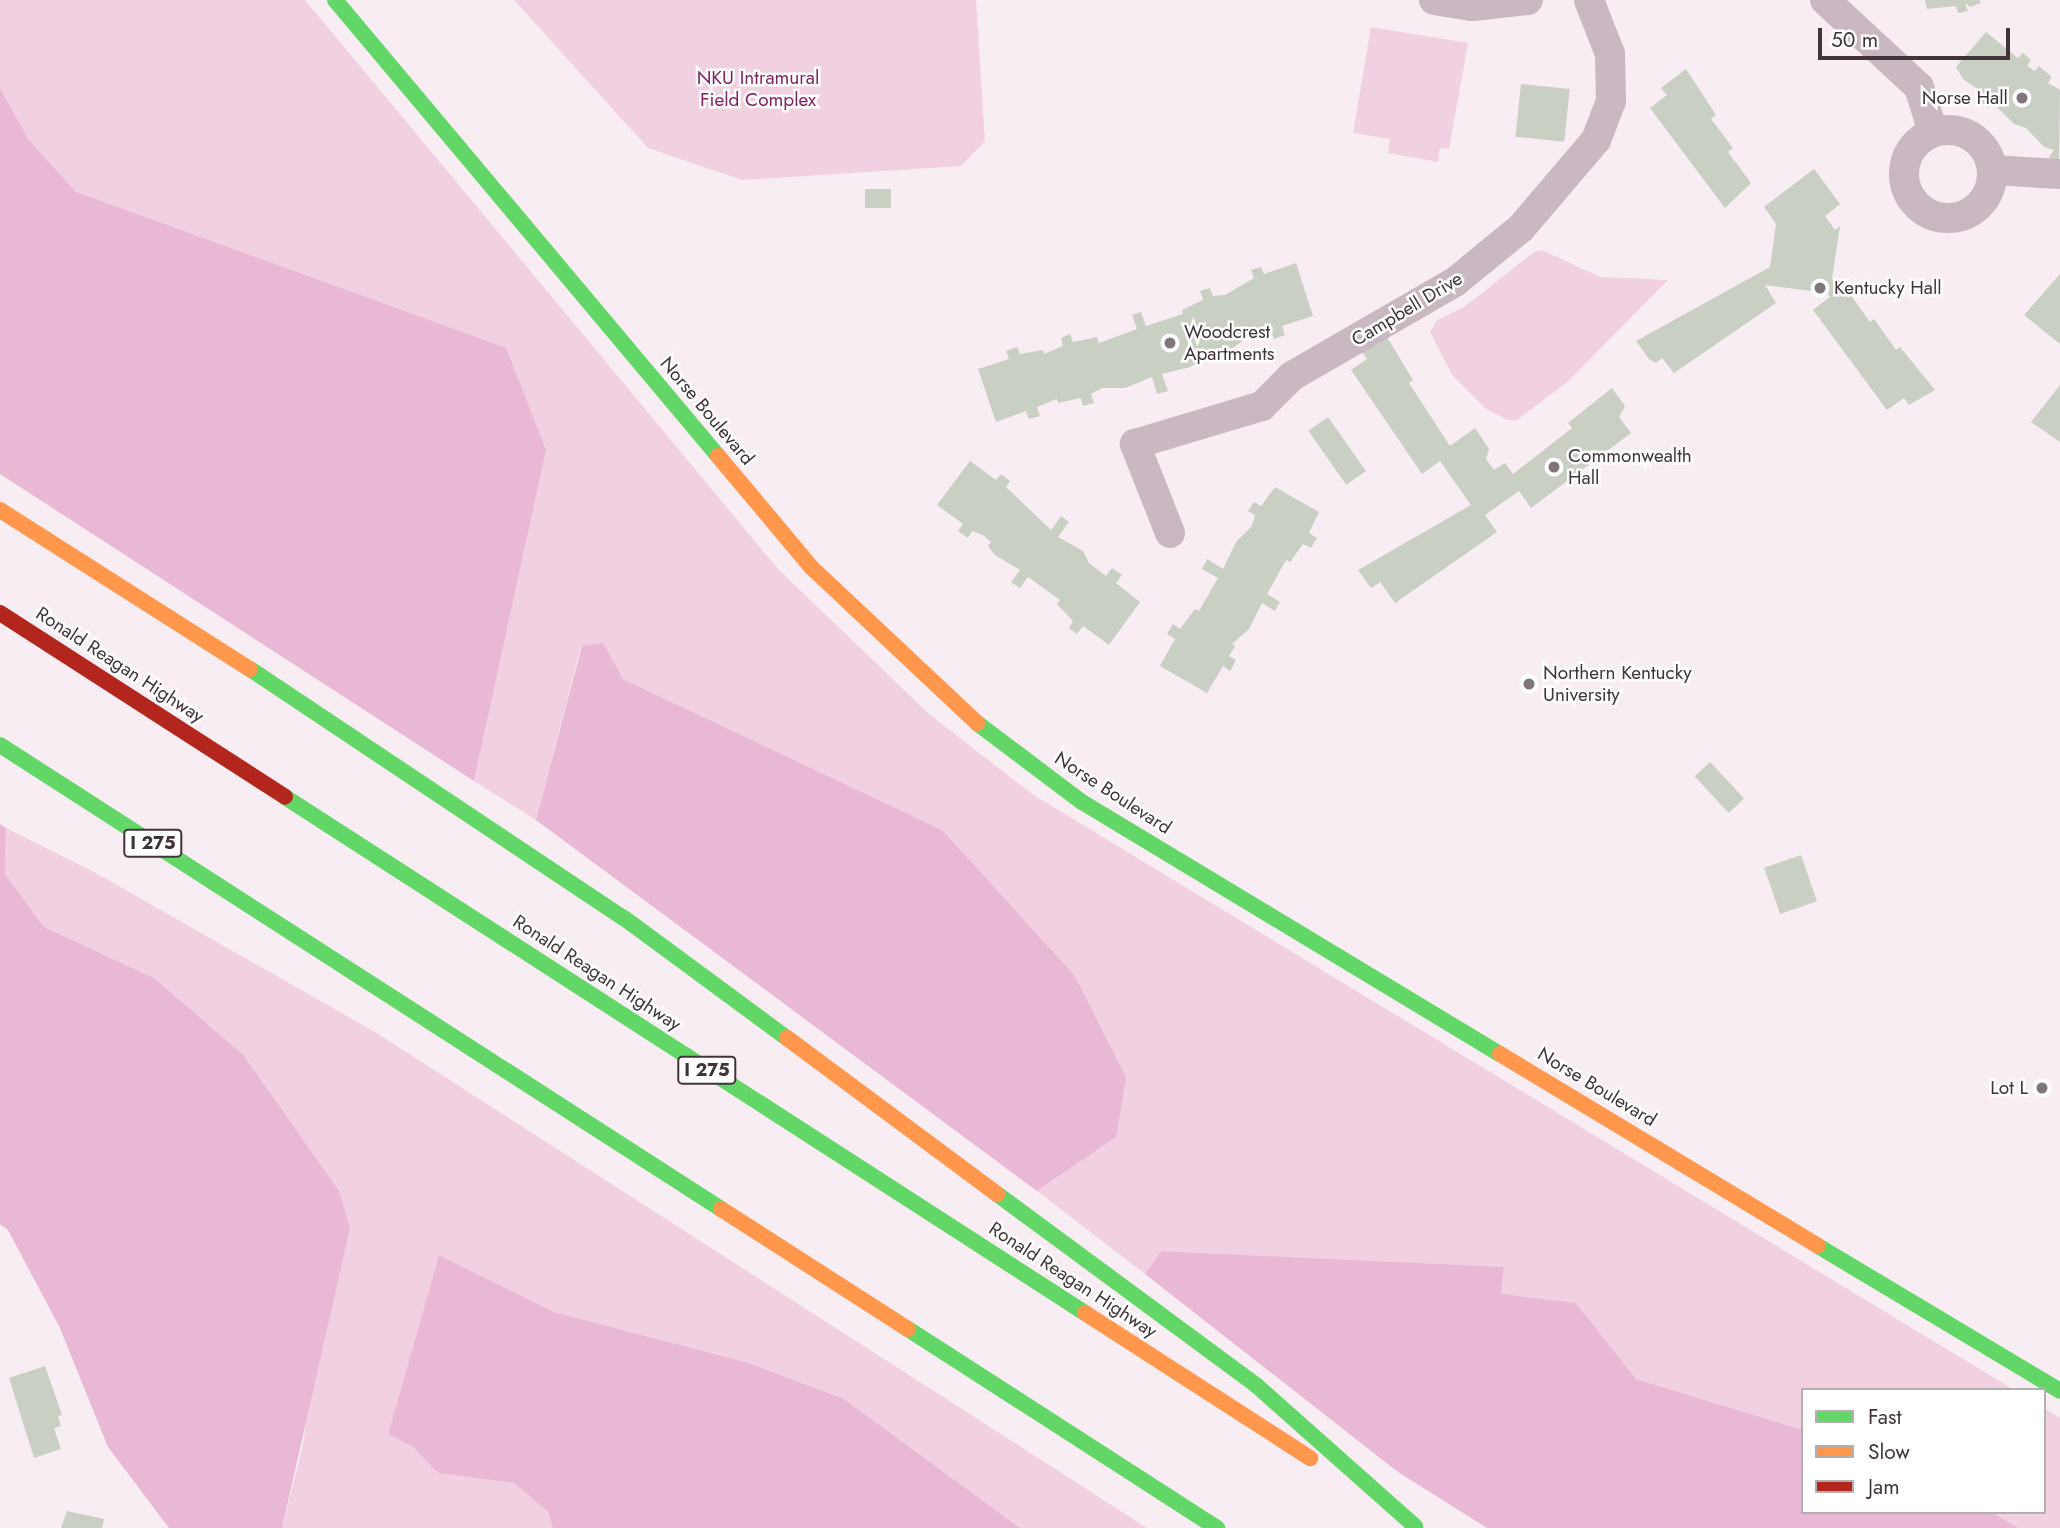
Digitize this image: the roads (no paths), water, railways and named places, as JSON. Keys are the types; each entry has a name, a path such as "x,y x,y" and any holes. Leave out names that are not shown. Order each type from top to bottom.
{"main road":[{"name":"Norse Boulevard","path":"335,0 811,567 965,714 1082,802 2060,1391"},
{"path":"0,510 334,723 624,918 1256,1385 1416,1527"},
{"name":"Ronald Reagan Highway","path":"0,613 1416,1527"},
{"name":"I 275","path":"0,745 1217,1528"}],"street":[{"path":"1434,0 1474,6 1528,0"},
{"name":"Campbell Drive","path":"1170,533 1135,444 1262,406 1292,376 1455,282 1521,228 1596,140 1611,101 1610,54 1589,0"},
{"path":"1825,0 1919,88 1933,132"},
{"path":"1946,130 1972,136 1989,157 1992,170 1986,195 1967,213 1940,217 1927,212 1908,191 1905,163 1911,150 1933,132 1946,130"},
{"path":"1992,170 2060,174"}],"place":[{"name":"Norse Hall","path":"2022,98"},
{"name":"Kentucky Hall","path":"1820,288"},
{"name":"Woodcrest Apartments","path":"1170,343"},
{"name":"Commonwealth Hall","path":"1554,467"},
{"name":"Northern Kentucky University","path":"1529,684"},
{"name":"Lot L","path":"2042,1088"}],"park label":[{"name":"NKU Intramural Field Complex","path":"758,89"}]}
